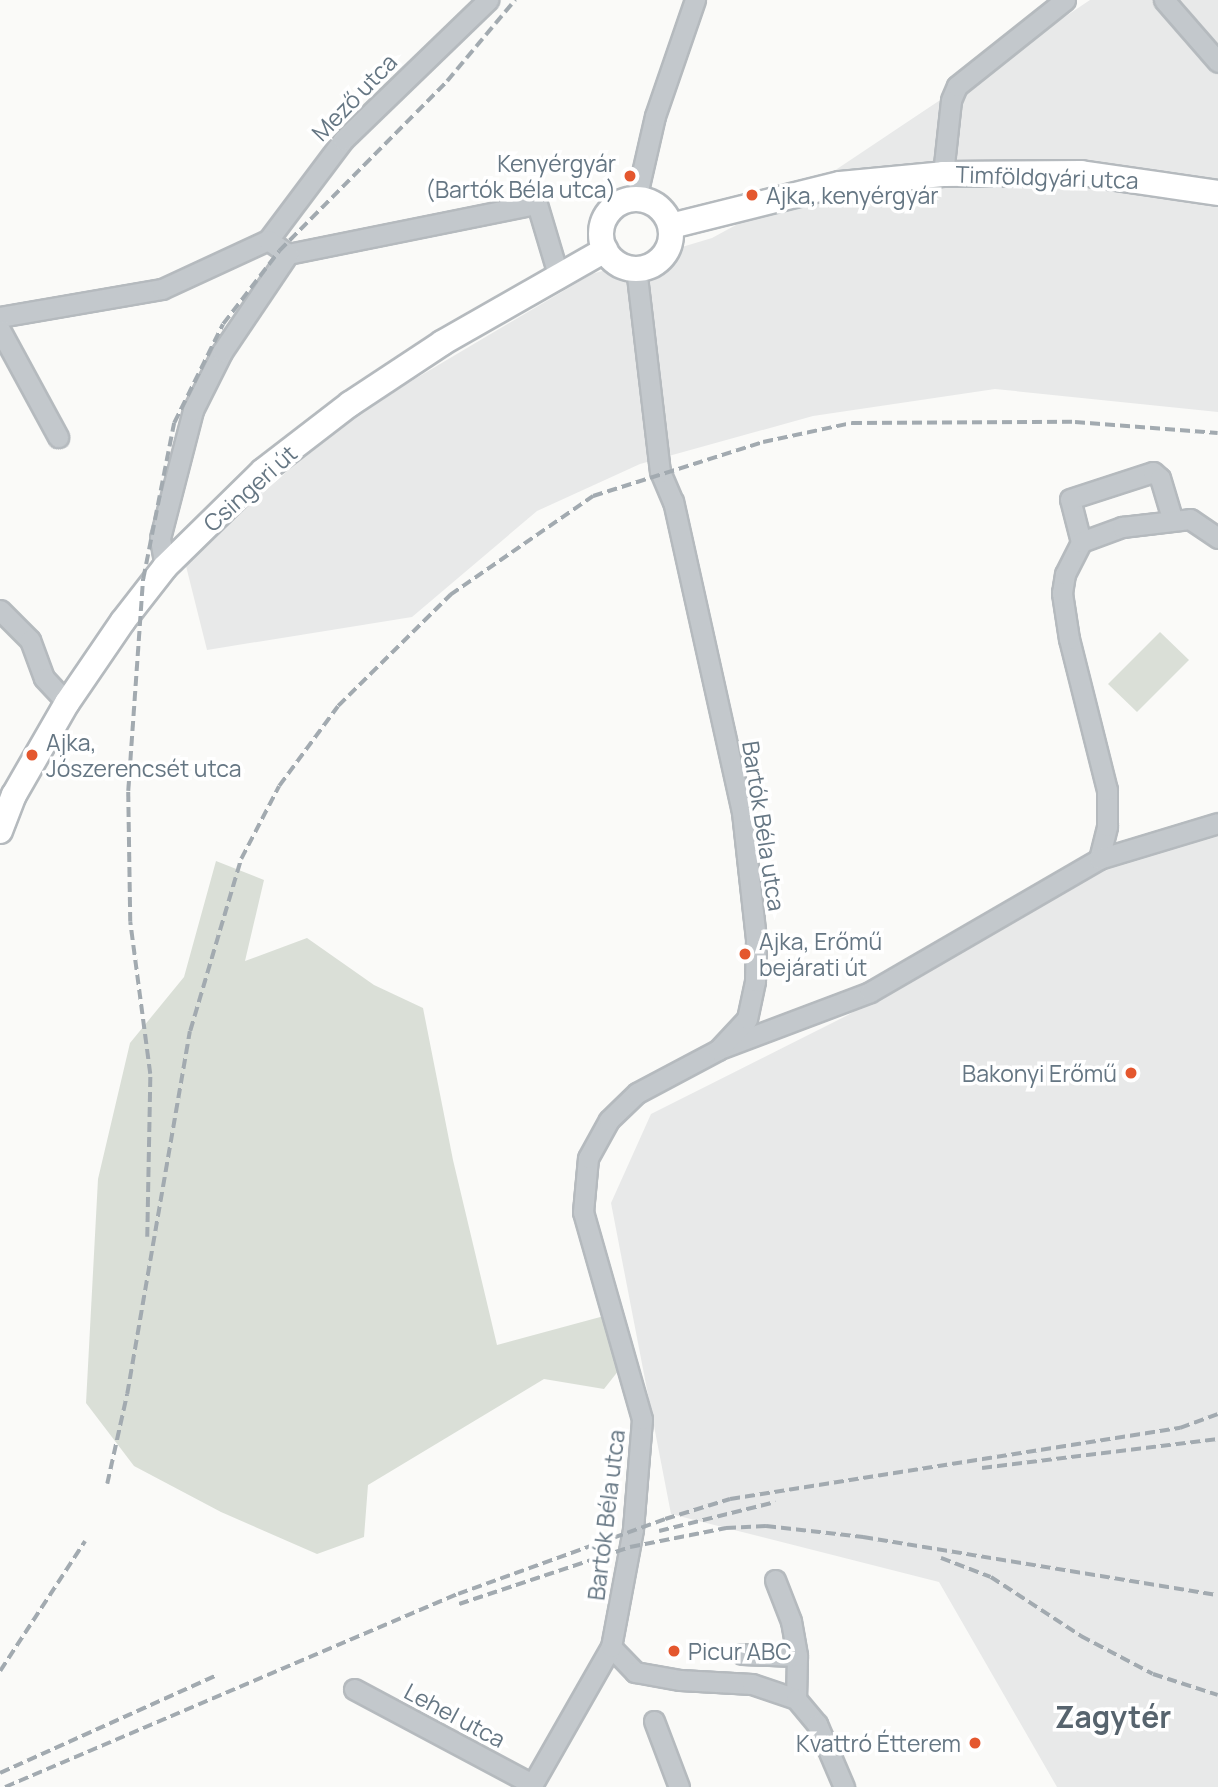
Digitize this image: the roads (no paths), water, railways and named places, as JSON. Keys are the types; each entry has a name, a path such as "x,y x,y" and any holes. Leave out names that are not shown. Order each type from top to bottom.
{"main road":[{"name":"Timföldgyári utca","path":"671,226 840,184 943,174 1081,173 1218,193"},
{"path":"636,199 662,209 671,226 664,256 636,269 618,264 605,250 601,233 607,216 619,204 636,199"},
{"name":"Csingeri út","path":"0,831 14,795 67,703 165,567 263,471 350,404 442,343 605,250"}],"street":[{"name":"Mező utca","path":"268,240 343,140 488,0"},
{"path":"636,199 655,116 695,0"},
{"path":"943,174 951,100 957,86 1065,0"},
{"path":"1164,0 1218,62"},
{"path":"165,567 160,538 193,410 222,352 288,254 537,204 559,278"},
{"path":"0,317 162,289 268,240 288,254"},
{"name":"Bartók Béla utca","path":"531,1785 611,1647 633,1529 642,1419 583,1212 589,1158 609,1120 637,1093 718,1050 747,1019 755,981 750,882 742,812 673,502 660,472 636,269"},
{"path":"0,330 58,437"},
{"path":"1099,859 1107,826 1107,790 1062,593 1065,574 1081,542 1070,499 1153,472 1160,478 1171,518"},
{"path":"1081,542 1122,527 1171,518 1190,519 1218,538"},
{"path":"0,610 30,640 44,678 67,703"},
{"path":"718,1050 870,992 1099,859 1218,823"},
{"path":"775,1580 791,1621 797,1656 796,1699"},
{"path":"611,1647 635,1672"},
{"path":"742,1654 797,1656"},
{"path":"595,1678 635,1672 680,1681 752,1684 796,1699 817,1724 844,1787"},
{"name":"Lehel utca","path":"354,1689 531,1785"},
{"path":"654,1721 678,1787"}],"railway":[{"path":"147,1237 150,1074 130,922 128,791 143,579 174,423 223,324 279,251 447,81 515,0"},
{"path":"107,1484 127,1394 190,1031 241,859 279,786 338,706 450,595 593,496 763,442 852,423 1075,422 1218,433"},
{"path":"5,1787 458,1594 665,1519 730,1499 1180,1428 1218,1414"},
{"path":"982,1468 1218,1439"},
{"path":"659,1531 775,1502"},
{"path":"459,1604 630,1547 726,1528 766,1526 863,1537 1218,1595"},
{"path":"0,1671 85,1541"},
{"path":"941,1558 991,1577 1081,1636 1153,1674 1218,1695"},
{"path":"0,1773 215,1676"}],"place":[{"name":"Kenyérgyár (Bartók Béla utca)","path":"630,176"},
{"name":"Ajka, kenyérgyár","path":"752,195"},
{"name":"Ajka, Jószerencsét utca","path":"32,755"},
{"name":"Ajka, Erőmű bejárati út","path":"745,954"},
{"name":"Bakonyi Erőmű","path":"1131,1073"},
{"name":"Picur ABC","path":"674,1651"},
{"name":"Kvattró Étterem","path":"975,1743"}],"district":[{"name":"Zagytér","path":"1113,1717"}]}
